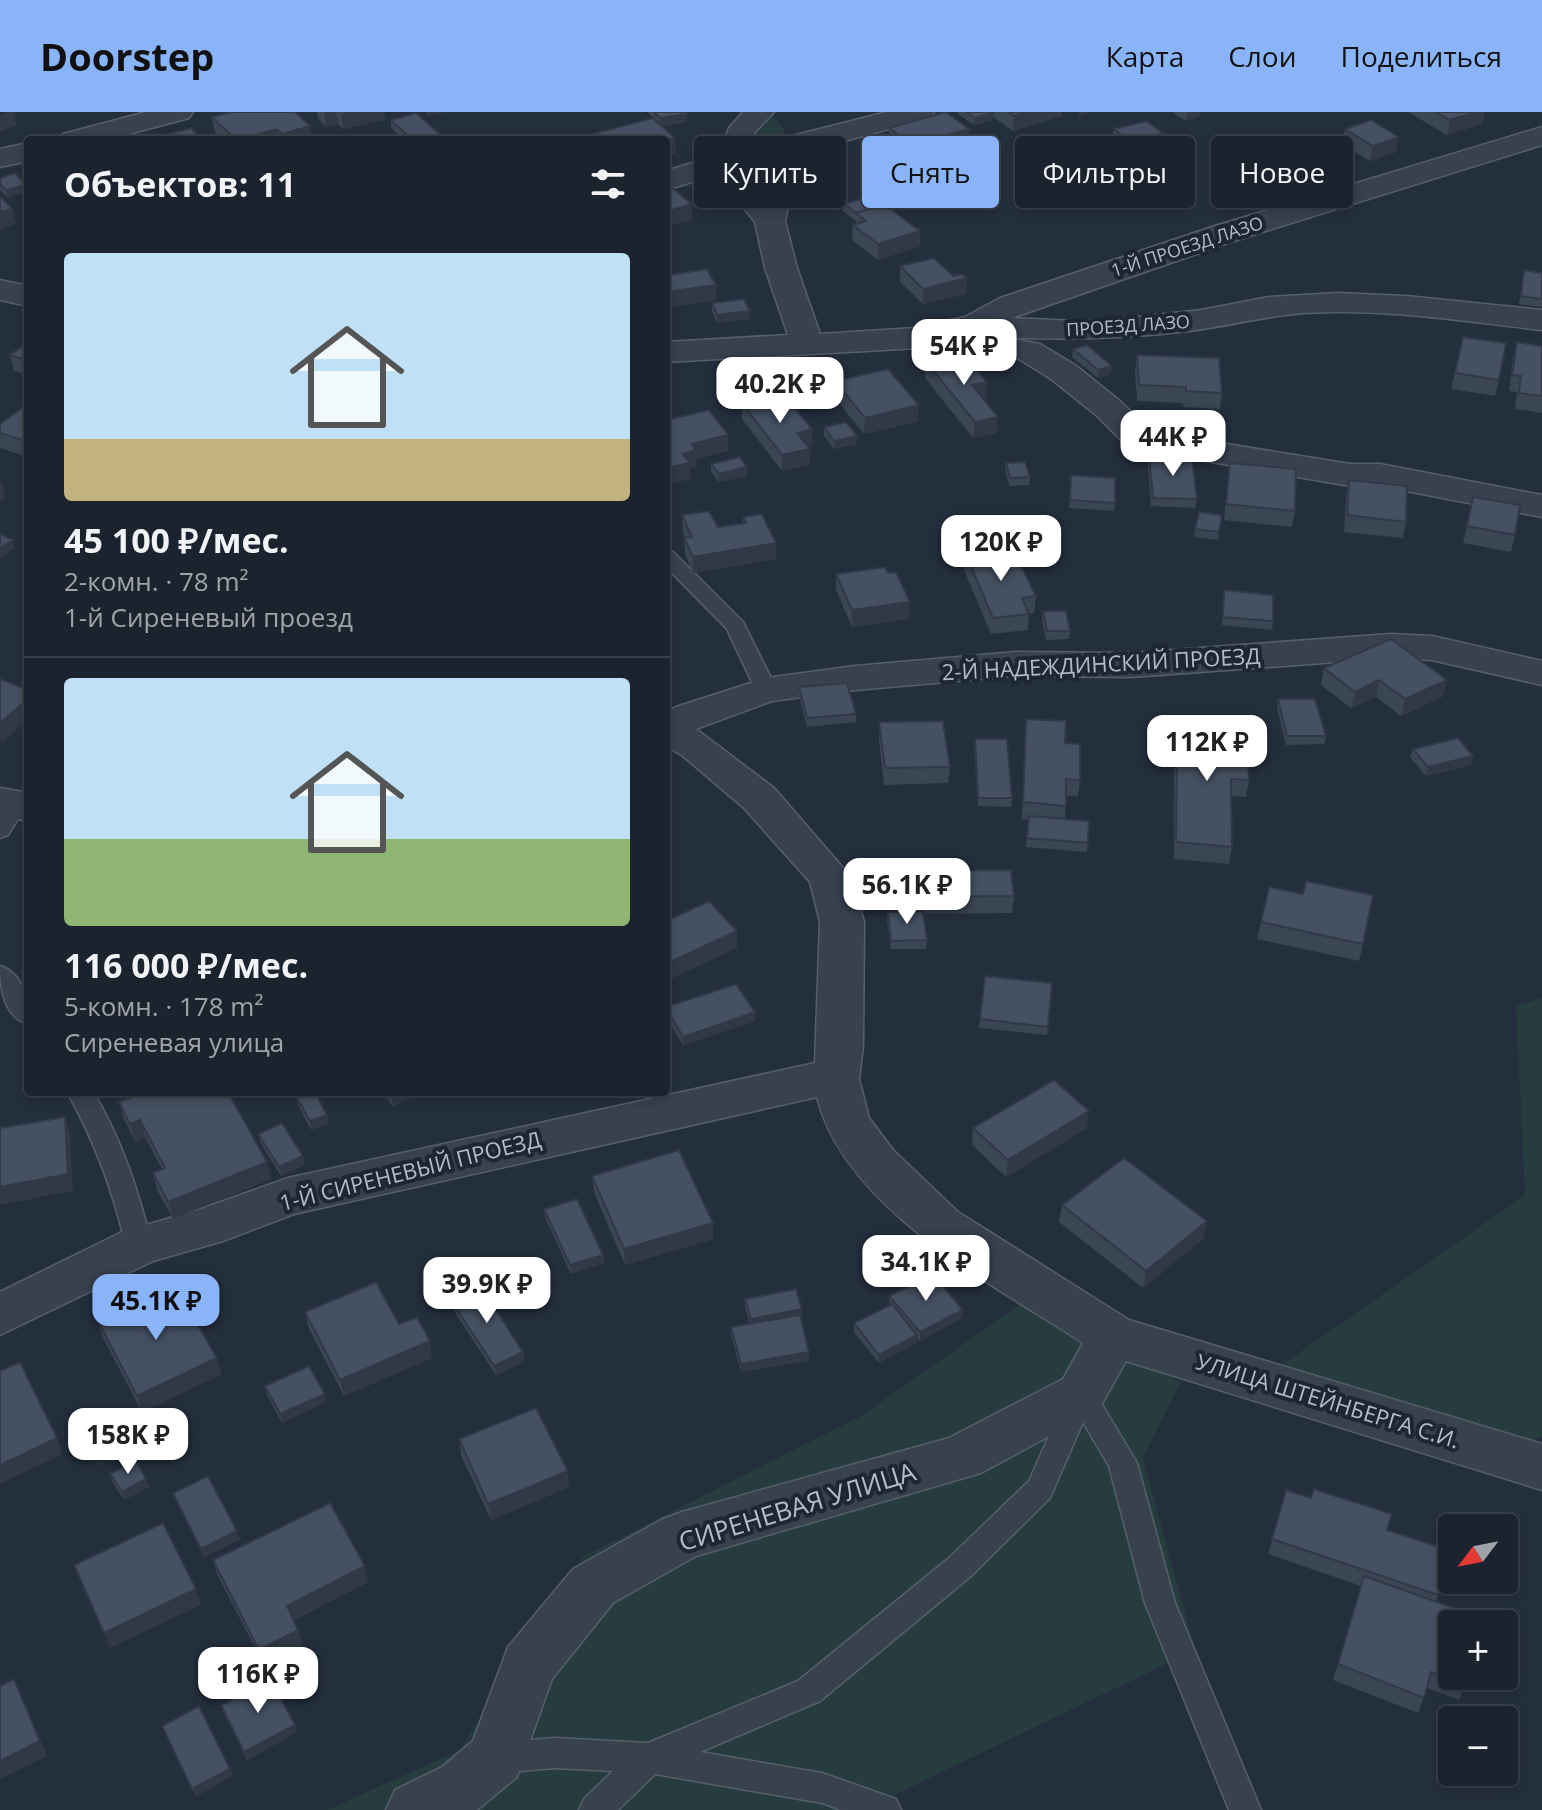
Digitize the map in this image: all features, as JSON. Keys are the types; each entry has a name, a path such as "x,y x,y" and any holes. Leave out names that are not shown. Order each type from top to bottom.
{"street":[{"path":"88,136 179,112"},
{"path":"739,136 760,112"},
{"path":"778,112 788,136"},
{"path":"832,136 920,112"},
{"name":"1-Й ПРОЕЗД ЛАЗО","path":"975,325 1011,305 1197,242 1542,136"},
{"path":"0,158 24,153"},
{"path":"670,180 694,172"},
{"path":"760,208 770,221"},
{"path":"773,208 770,221 781,268 807,342"},
{"path":"0,290 24,295"},
{"name":"ПРОЕЗД ЛАЗО","path":"670,352 919,338 975,325 1076,331 1191,321 1269,307 1331,303 1388,304 1542,320"},
{"path":"919,338 1028,351 1063,372 1108,408 1141,441 1350,475 1380,475 1542,506"},
{"name":"2-Й НАДЕЖДИНСКИЙ ПРОЕЗД","path":"670,727 690,716 766,690 855,678 1016,664 1132,665 1391,646 1432,648 1542,673"},
{"name":"УЛИЦА ШТЕЙНБЕРГА С.И.","path":"670,731 697,747 759,798 830,877 842,922 840,1046 836,1079 847,1123 876,1163 941,1226 1113,1336 1542,1467"},
{"name":"1-Й СИРЕНЕВЫЙ ПРОЕЗД","path":"0,1315 139,1246 303,1193 788,1084 836,1079"},
{"path":"1081,1394 1113,1336"},
{"name":"СИРЕНЕВАЯ УЛИЦА","path":"422,1809 463,1787 496,1758 528,1665 593,1586 682,1536 962,1457 1081,1394"}],"lane":[{"path":"670,560 736,626 766,690"},
{"path":"0,975 24,1009"},
{"path":"83,1096 92,1109 133,1219 139,1246"},
{"path":"595,1810 649,1758 809,1691 960,1567 1040,1489 1081,1394"},
{"path":"1081,1394 1123,1463 1160,1603 1245,1810"},
{"path":"496,1758 555,1753 649,1758 822,1788 885,1810"}],"green space":[{"path":"771,112 788,136 749,136"},
{"path":"1542,998 1542,1436 1520,1447 1280,1366 1525,1195 1516,1006"},
{"path":"1022,1303 1056,1323 1181,1382 1143,1458 1195,1650 863,1810 327,1810 460,1750 584,1556 861,1416"}],"building":[{"path":"231,112 295,112 310,126 282,134 277,129 251,136 232,136 212,117"},
{"path":"654,112 686,112 687,114 660,118"},
{"path":"946,112 969,129 944,136 900,136 889,128"},
{"path":"967,112 992,112 993,113 974,118"},
{"path":"1436,112 1476,112 1450,120"},
{"path":"416,113 442,136 409,136 391,120"},
{"path":"653,118 675,138 594,136 592,134"},
{"path":"1371,120 1399,137 1373,146 1345,129"},
{"path":"1146,121 1163,133 1123,136 1114,129"},
{"path":"191,128 199,136 161,136"},
{"path":"15,173 24,186 6,190 0,184 0,178"},
{"path":"670,186 692,204 670,211"},
{"path":"0,196 12,209 0,212"},
{"path":"862,198 862,208 872,208 856,213 846,203"},
{"path":"872,208 889,208 920,231 878,244 853,225 866,221 856,213"},
{"path":"934,258 953,276 962,274 967,278 923,289 900,266"},
{"path":"707,269 716,285 670,291 670,275"},
{"path":"1524,270 1542,273 1542,299 1521,296"},
{"path":"744,299 750,311 717,315 712,303"},
{"path":"1463,337 1506,343 1499,380 1455,373"},
{"path":"1517,342 1542,346 1542,396 1519,393 1521,376 1512,375"},
{"path":"24,345 24,360 10,355"},
{"path":"1087,345 1112,366 1098,370 1073,349"},
{"path":"1137,355 1219,358 1222,393 1186,391 1186,387 1139,385"},
{"path":"954,357 962,366 972,364 987,382 972,385 998,417 975,422 926,362"},
{"path":"888,369 919,405 865,418 835,381"},
{"path":"769,397 779,410 794,407 812,429 797,433 810,449 782,455 742,403"},
{"path":"24,406 24,441 0,433 0,424"},
{"path":"709,410 728,435 692,444 696,450 683,454 690,463 670,467 670,419"},
{"path":"846,422 857,436 834,441 824,427"},
{"path":"740,457 747,467 719,474 711,464"},
{"path":"1149,457 1192,458 1197,499 1153,498"},
{"path":"1025,462 1030,477 1010,478 1006,463"},
{"path":"1230,463 1296,469 1295,511 1226,504"},
{"path":"1071,475 1115,478 1115,503 1070,500"},
{"path":"1349,480 1407,486 1406,522 1347,515"},
{"path":"1473,497 1520,505 1515,535 1467,526"},
{"path":"709,511 718,527 746,523 743,517 762,514 776,543 693,557 684,538 692,537 682,515"},
{"path":"1199,512 1222,515 1219,532 1195,529"},
{"path":"0,534 13,540 0,548"},
{"path":"1002,549 1007,562 1019,561 1036,596 1022,598 1029,614 993,618 965,553"},
{"path":"885,567 888,573 896,572 910,602 852,610 836,574"},
{"path":"1224,590 1273,595 1273,621 1223,617"},
{"path":"1043,611 1066,611 1070,631 1047,631"},
{"path":"1391,639 1447,680 1405,699 1379,680 1355,692 1324,668"},
{"path":"0,679 24,688 24,702 0,723"},
{"path":"847,683 856,714 807,718 799,687"},
{"path":"1278,699 1315,699 1326,736 1287,736"},
{"path":"1026,719 1066,721 1065,743 1080,744 1080,780 1066,779 1066,806 1023,802"},
{"path":"943,721 950,767 885,768 879,722"},
{"path":"1177,722 1231,726 1231,747 1248,748 1249,780 1231,779 1232,847 1176,842"},
{"path":"1458,738 1473,756 1428,767 1413,749"},
{"path":"975,739 1007,739 1012,798 978,798"},
{"path":"1029,816 1089,821 1088,843 1027,838"},
{"path":"1011,870 1014,896 908,897 906,871"},
{"path":"1306,881 1373,895 1363,944 1261,922 1269,887 1303,894"},
{"path":"709,901 737,931 670,962 670,919"},
{"path":"923,911 927,940 891,941 888,912"},
{"path":"985,976 1052,983 1048,1027 980,1019"},
{"path":"736,984 755,1012 683,1037 670,1014 670,1006"},
{"path":"1054,1080 1089,1111 1008,1160 973,1128"},
{"path":"135,1096 230,1096 267,1162 168,1202 153,1173 165,1168 140,1120 130,1124 119,1102"},
{"path":"296,1096 317,1096 327,1115 310,1121"},
{"path":"65,1117 68,1174 0,1187 0,1128"},
{"path":"282,1123 303,1156 279,1167 258,1134"},
{"path":"679,1150 713,1223 624,1249 592,1176"},
{"path":"1124,1158 1207,1221 1146,1271 1062,1205"},
{"path":"577,1199 603,1255 570,1265 544,1209"},
{"path":"933,1274 963,1310 920,1332 889,1296"},
{"path":"376,1282 399,1324 417,1317 430,1341 340,1380 305,1312"},
{"path":"480,1285 523,1352 494,1366 450,1299"},
{"path":"796,1289 802,1309 751,1319 745,1299"},
{"path":"163,1291 170,1305 183,1299 217,1358 137,1396 98,1321"},
{"path":"892,1304 917,1335 879,1355 854,1323"},
{"path":"800,1315 809,1352 741,1364 731,1327"},
{"path":"20,1362 57,1438 0,1465 0,1371"},
{"path":"309,1366 325,1394 280,1414 265,1386"},
{"path":"536,1408 568,1471 488,1504 459,1439"},
{"path":"113,1429 119,1448 93,1457 87,1439"},
{"path":"136,1461 146,1479 122,1492 110,1474"},
{"path":"208,1476 237,1531 201,1549 173,1493"},
{"path":"1314,1489 1392,1514 1387,1530 1438,1546 1438,1595 1272,1539 1286,1490 1311,1498"},
{"path":"330,1503 365,1566 287,1606 298,1630 259,1650 213,1560"},
{"path":"163,1523 196,1589 104,1633 74,1565"},
{"path":"1364,1576 1460,1610 1438,1610 1438,1675 1431,1672 1424,1698 1338,1664"},
{"path":"14,1679 40,1741 0,1761 0,1686"},
{"path":"271,1679 295,1725 244,1752 221,1705"},
{"path":"199,1706 230,1769 192,1789 162,1726"}]}
